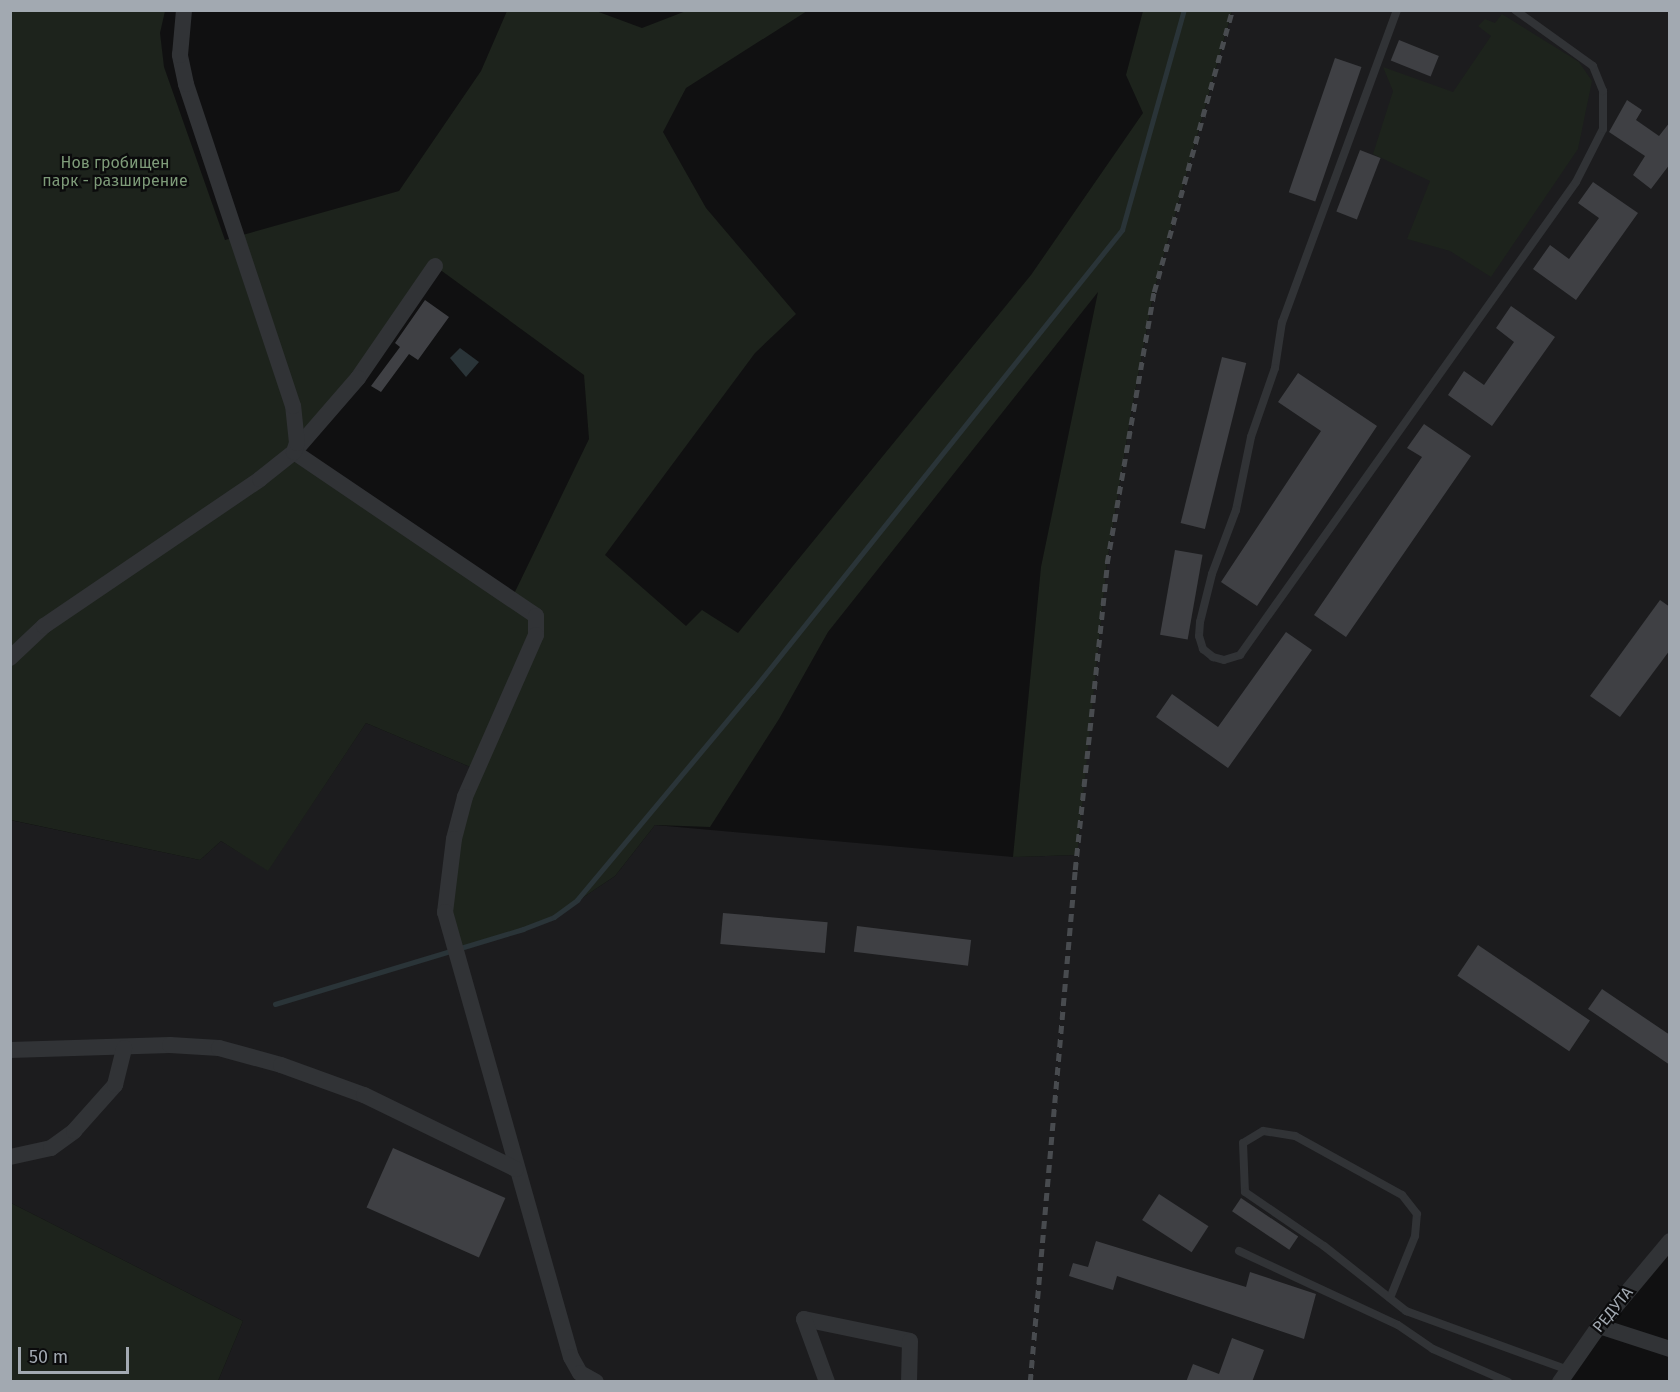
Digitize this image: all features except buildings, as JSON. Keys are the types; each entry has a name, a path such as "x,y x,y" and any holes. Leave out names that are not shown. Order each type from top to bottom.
{"street":[{"path":"184,10 180,55 186,84 293,406 297,431 294,452"},
{"path":"10,658 44,626 294,452 358,378 435,266"},
{"path":"294,452 536,616 536,635 465,797 446,890 450,934 571,1357 580,1373 596,1382"},
{"path":"10,1050 170,1045 219,1048 281,1065 364,1095 516,1169"},
{"path":"10,1157 51,1148 74,1131 115,1085 124,1048"},
{"name":"РЕДУТА","path":"1564,1376 1599,1326 1670,1241"},
{"path":"826,1382 804,1319 910,1341 909,1382"},
{"path":"1599,1326 1670,1349"}],"lane":[{"path":"1397,10 1282,322 1275,368 1251,437 1236,510 1212,574 1200,622 1201,642 1213,657 1224,660 1240,655 1576,182 1603,129 1603,91 1593,66 1515,10"},
{"path":"1390,1298 1415,1236 1417,1214 1402,1195 1295,1136 1263,1131 1243,1143 1245,1192 1324,1246 1406,1311 1564,1376"},
{"path":"1239,1251 1398,1325 1433,1348 1508,1382"}],"shaded area":[{"path":"1232,11 1669,11 1669,1241 1560,1381 218,1381 243,1321 11,1203 10,820 200,860 221,841 268,870 366,723 475,769 554,917 615,876 655,825 1013,857 1076,855 1107,563 1131,414 1154,291"},
{"path":"460,348 479,362 466,377 450,358"}],"green space":[{"name":"Нов гробищен парк - разширение","path":"11,11 165,11 160,33 164,67 225,240 399,191 481,71 507,11 596,11 642,28 686,11 807,11 686,88 663,132 706,208 796,314 755,353 605,555 686,626 702,610 738,633 1031,275 1143,113 1126,75 1143,11 1232,11 1154,291 1131,414 1107,563 1077,855 1013,857 1041,567 1098,292 828,632 779,719 710,827 655,825 615,876 554,917 456,950 445,912 475,769 366,723 268,871 221,841 200,860 11,820","holes":["435,266 584,375 589,439 512,598 294,452"]},
{"path":"1502,14 1579,62 1592,81 1578,149 1491,277 1450,251 1407,239 1430,181 1373,154 1393,91 1383,67 1453,92 1491,36 1478,26 1485,19 1495,23"},
{"path":"11,1203 243,1321 218,1381 11,1381"}],"waterway":[{"path":"275,1004 523,929 554,917 577,900 752,691 1122,230 1184,10"}],"railway":[{"path":"1030,1382 1075,870 1107,563 1154,292 1232,10"}]}
